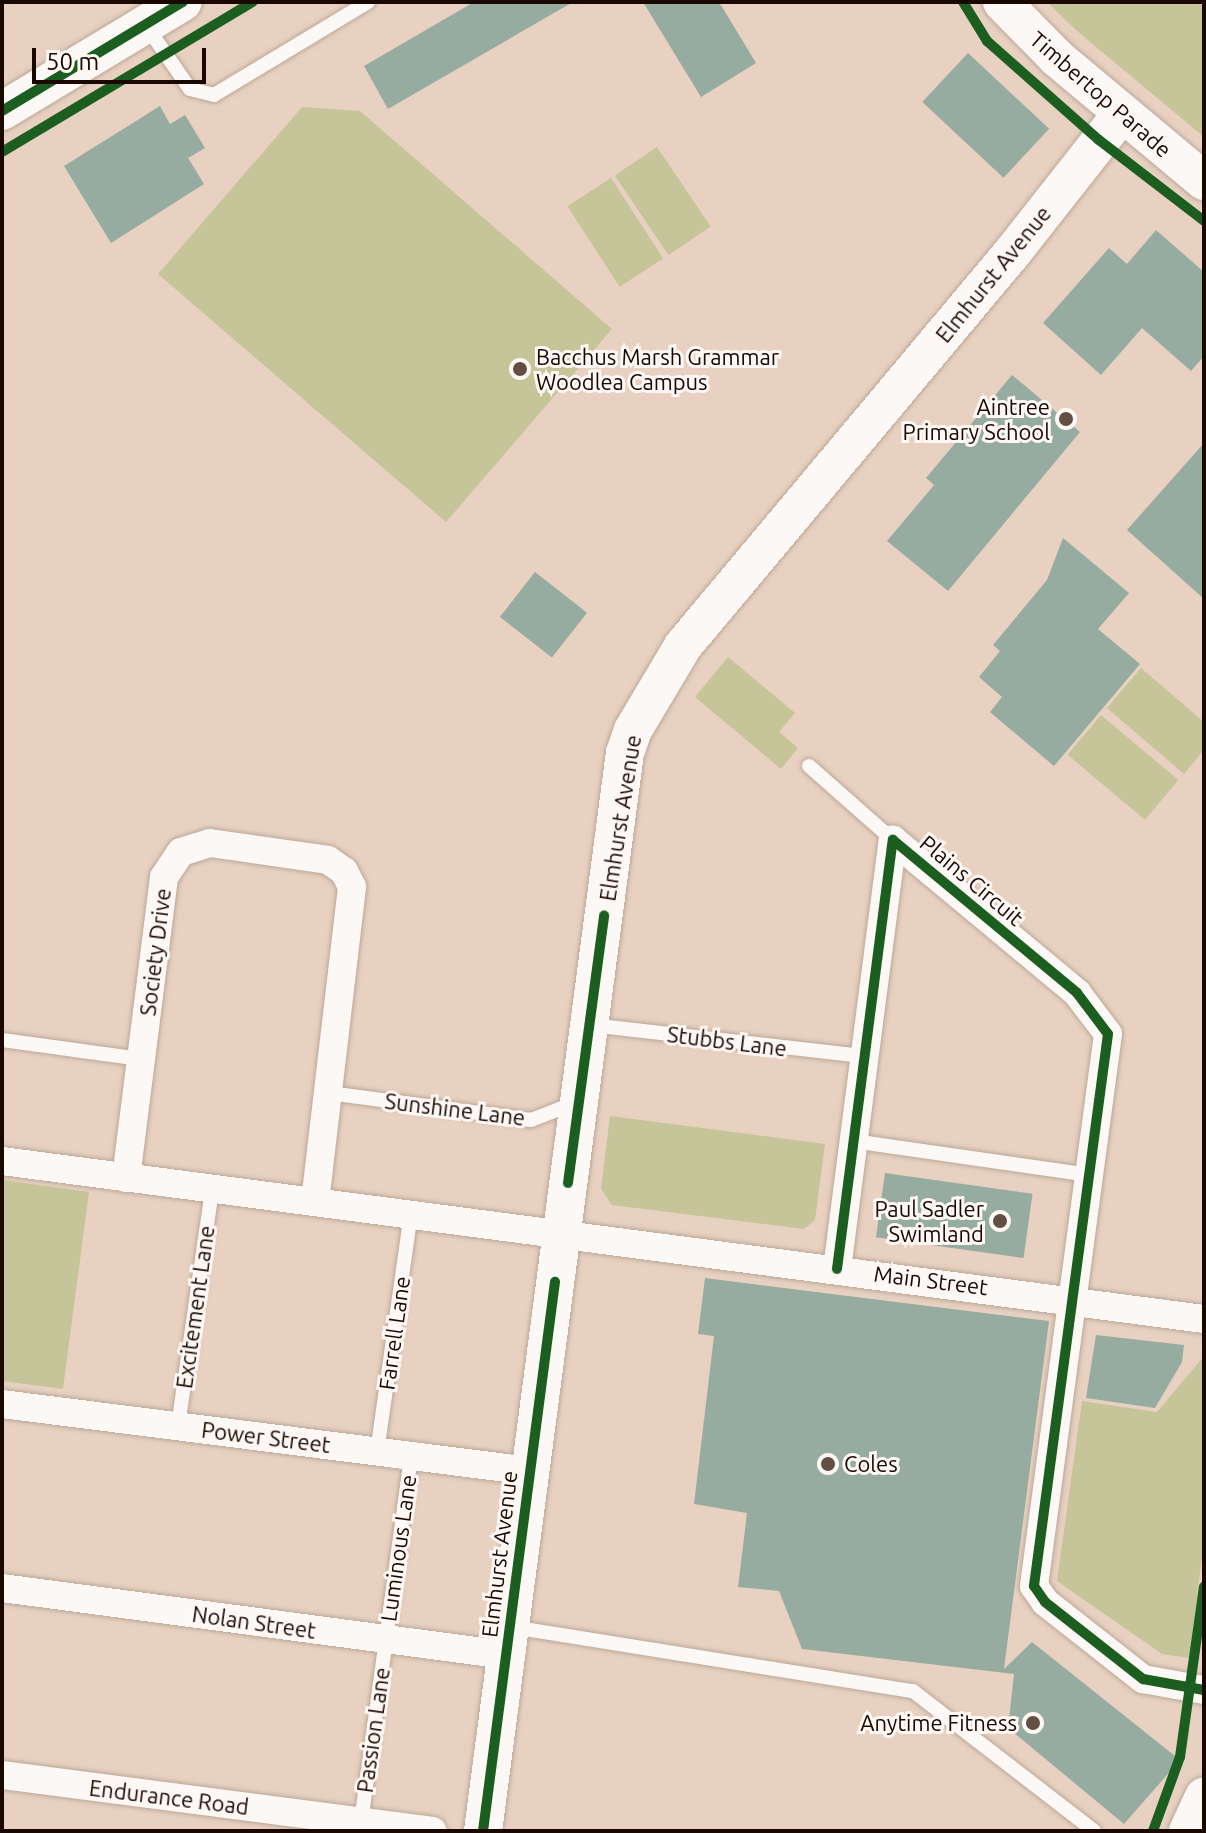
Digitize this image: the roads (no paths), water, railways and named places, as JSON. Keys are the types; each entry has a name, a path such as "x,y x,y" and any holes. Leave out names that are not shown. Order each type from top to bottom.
{"street":[{"path":"2,111 183,2"},
{"name":"Timbertop Parade","path":"1002,2 1033,37 1204,181"},
{"name":"Elmhurst Avenue","path":"483,1831 625,753 649,696 683,646 1012,253 1122,113"},
{"name":"Plains Circuit","path":"837,1269 893,840"},
{"name":"Plains Circuit","path":"893,840 1077,993 1108,1034 1034,1586 1045,1602 1143,1679 1204,1690"},
{"name":"Society Drive","path":"126,1178 164,877 173,859 189,846 210,843 318,858 344,871 354,895 315,1202"},
{"name":"Main Street","path":"2,1161 1071,1298 1204,1319"},
{"name":"Power Street","path":"2,1404 530,1471"},
{"name":"Nolan Street","path":"2,1588 385,1639 508,1641"},
{"name":"Endurance Road","path":"2,1775 323,1824 361,1822 432,1831"},
{"path":"1188,1831 1204,1797"}],"lane":[{"path":"146,25 190,89 214,95 368,2"},
{"name":"Plains Circuit","path":"809,766 893,840"},
{"name":"Stubbs Lane","path":"589,1025 864,1056"},
{"path":"2,1040 141,1059"},
{"name":"Sunshine Lane","path":"329,1093 531,1120 579,1101"},
{"path":"853,1141 1088,1175"},
{"name":"Excitement Lane","path":"178,1426 212,1189"},
{"name":"Farrell Lane","path":"377,1452 411,1214"},
{"name":"Luminous Lane","path":"385,1639 411,1456"},
{"name":"Passion Lane","path":"361,1822 385,1639"},
{"path":"508,1641 913,1691 1094,1831"}],"place":[{"name":"Bacchus Marsh Grammar Woodlea Campus","path":"520,369"},
{"name":"Aintree Primary School","path":"1066,419"},
{"name":"Paul Sadler Swimland","path":"1000,1221"},
{"name":"Coles","path":"828,1464"},
{"name":"Anytime Fitness","path":"1033,1723"}]}
